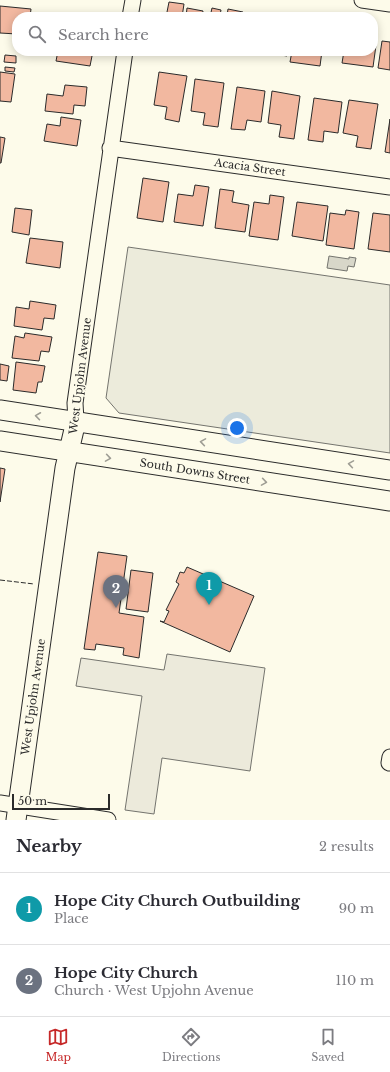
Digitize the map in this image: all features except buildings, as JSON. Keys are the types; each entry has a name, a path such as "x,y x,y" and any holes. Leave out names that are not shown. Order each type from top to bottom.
{"main road":[{"path":"0,410 390,470"},
{"name":"West Upjohn Avenue","path":"11,810 63,479 76,421"},
{"name":"South Downs Street","path":"0,441 390,501"}],"street":[{"path":"131,12 133,0"},
{"path":"362,0 390,4"},
{"name":"West Upjohn Avenue","path":"76,421 76,400 110,148 124,56"},
{"name":"Acacia Street","path":"110,148 390,187"},
{"path":"11,810 108,820"}],"shaded area":[{"path":"128,247 390,285 390,453 119,413 106,398"},
{"path":"329,256 349,259 349,257 356,258 354,267 348,266 347,271 327,268"},
{"path":"167,654 265,668 250,771 162,758 154,814 125,810 142,696 76,686 81,658 164,670"}],"fence":[{"path":"0,580 34,584"}],"place":[{"name":"Hope City Church Outbuilding","path":"209,605"},
{"name":"Hope City Church","path":"116,608"}]}
